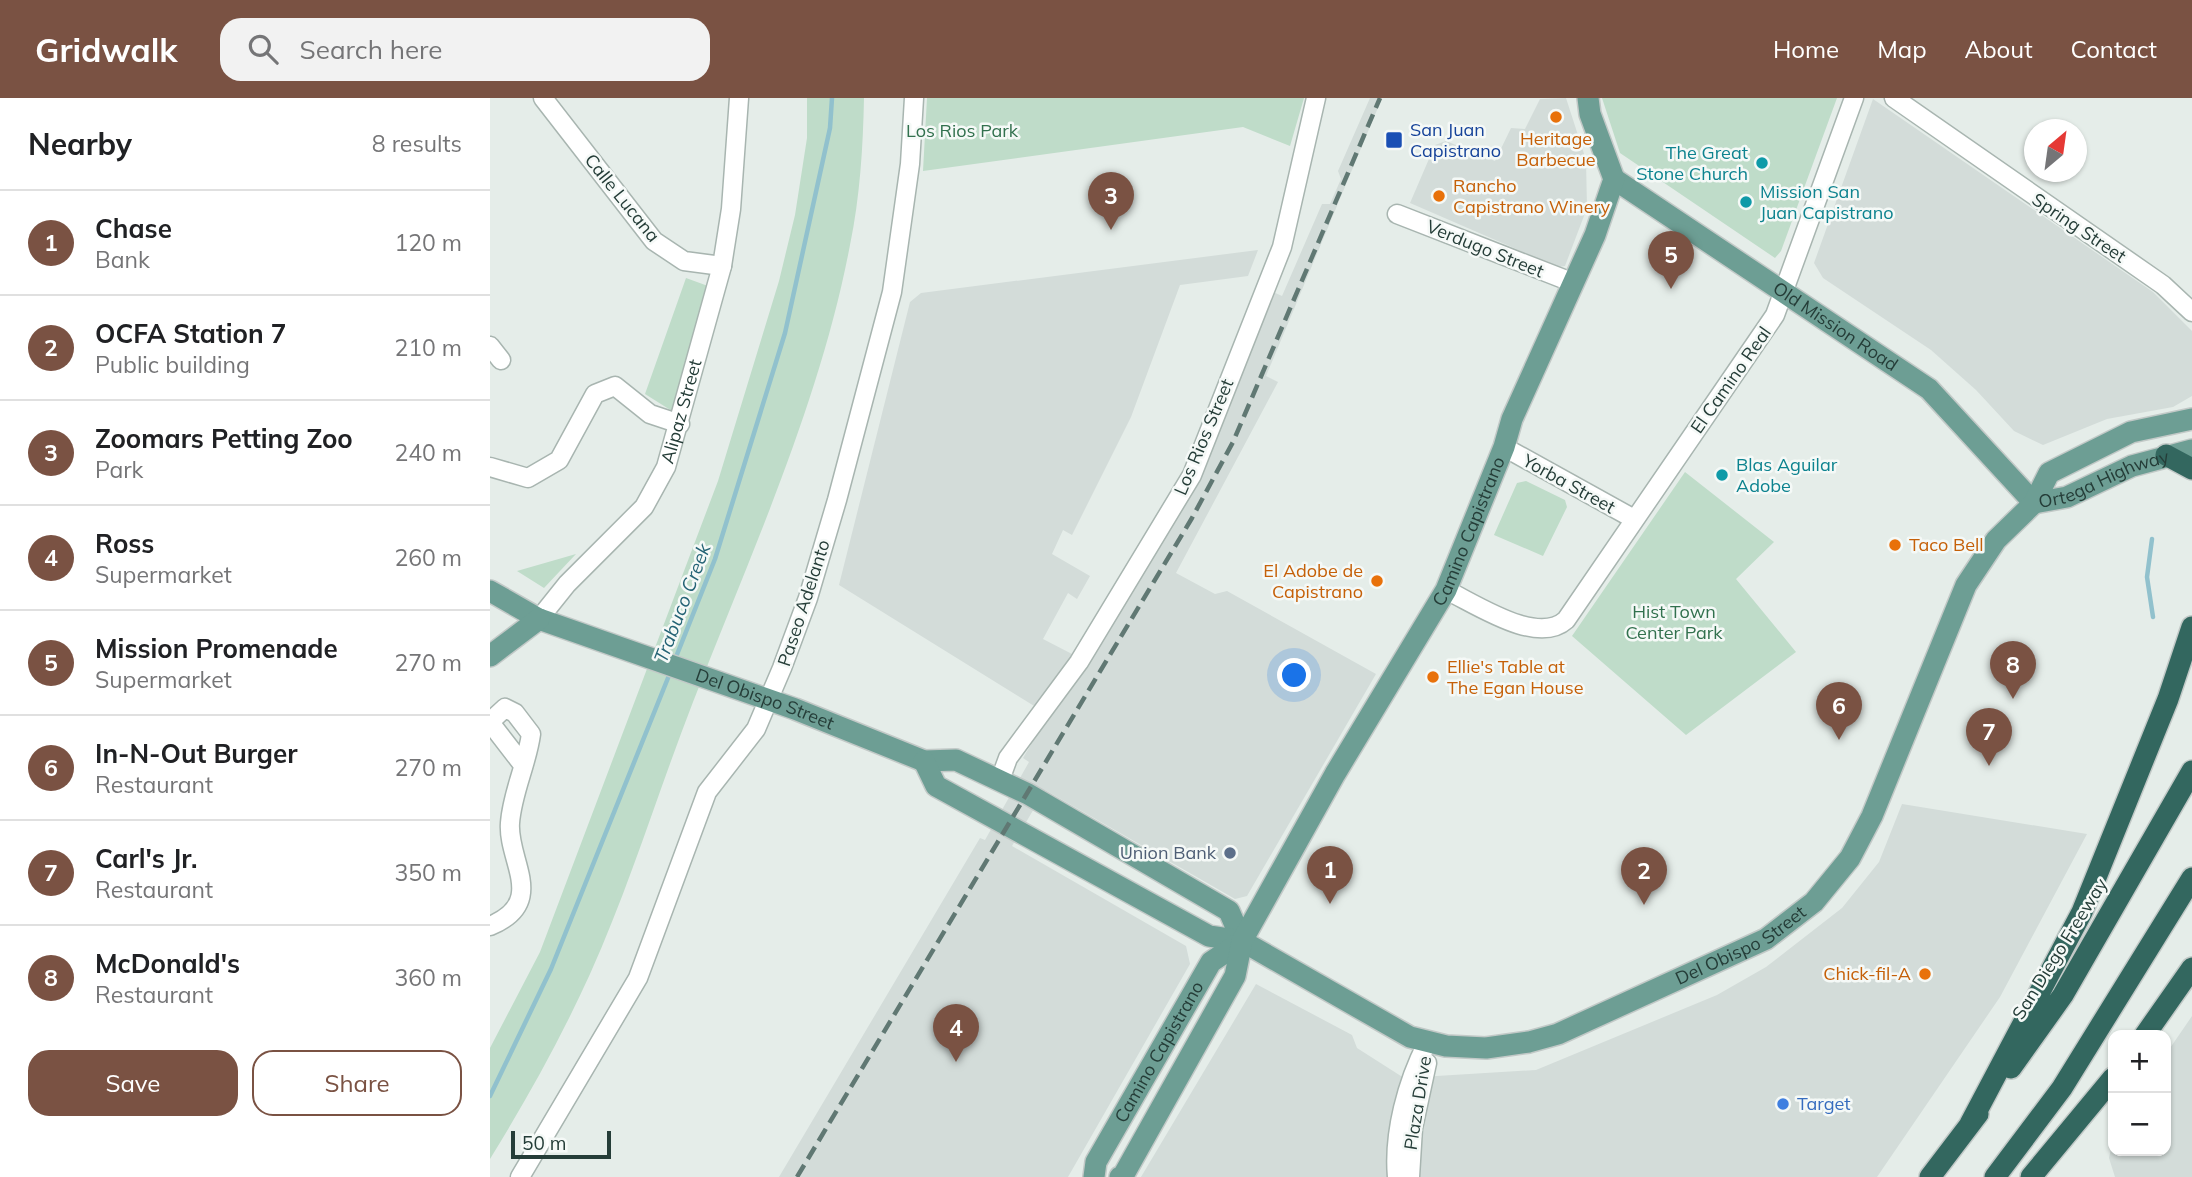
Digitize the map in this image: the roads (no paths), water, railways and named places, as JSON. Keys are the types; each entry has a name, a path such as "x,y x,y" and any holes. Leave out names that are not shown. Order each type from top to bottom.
{"highway":[{"path":"2166,455 2192,469"},
{"path":"1970,1124 2082,912 2168,699 2192,627"},
{"name":"San Diego Freeway","path":"1930,1177 2063,995 2192,771"},
{"path":"1995,1177 2062,1087 2192,878"},
{"path":"2149,1030 2192,968"},
{"path":"2031,1177 2108,1084"}],"main road":[{"path":"1588,98 1590,114 1614,179"},
{"name":"Camino Capistrano","path":"1120,1177 1235,976 1242,941 1335,774 1446,590 1504,447 1512,419 1574,283 1614,179"},
{"name":"Old Mission Road","path":"1614,179 1881,354 1929,389 2034,503"},
{"name":"Ortega Highway","path":"2034,503 2049,473 2077,456 2131,432 2192,419"},
{"name":"Ortega Highway","path":"2034,503 2067,497 2113,473 2166,455 2192,450"},
{"name":"Del Obispo Street","path":"924,761 936,786 1209,936 1242,941 1386,1025 1427,1043 1486,1048 1550,1036 1755,944 1802,913 1836,878 1862,838 1966,585 1996,540 2034,503"},
{"name":"Del Obispo Street","path":"490,591 539,618 768,700 924,761 956,760 999,780 1229,911 1242,941"},
{"name":"Alipaz Street","path":"490,656 539,618"},
{"name":"Camino Capistrano","path":"1094,1177 1096,1162 1211,962 1242,941"}],"street":[{"name":"Calle Lucana","path":"543,98 654,241 684,261 722,266"},
{"name":"Alipaz Street","path":"539,618 567,584 644,507 666,467 722,266 731,209 739,98"},
{"name":"Paseo Adelanto","path":"520,1177 638,978 707,792 756,729 808,598 883,330 901,239 913,139 914,98"},
{"name":"Los Rios Street","path":"999,780 1008,758 1079,662 1192,475 1282,247 1316,98"},
{"name":"El Camino Real","path":"1446,590 1530,628 1550,630 1566,620 1773,320 1854,98"},
{"name":"Spring Street","path":"1894,98 2162,285 2192,312"},
{"name":"Verdugo Street","path":"1397,214 1574,283"},
{"path":"490,346 501,360"},
{"path":"490,467 528,478 559,460 595,394 615,386 650,414 680,424"},
{"name":"Yorba Street","path":"1504,447 1634,519"},
{"path":"490,926 510,912 521,891 523,880 509,832 523,765"},
{"name":"Plaza Drive","path":"1397,1177 1399,1133 1414,1068 1427,1043"},
{"name":"Plaza Drive","path":"1410,1177 1413,1128 1426,1068 1427,1043"}],"waterway":[{"name":"Trabuco Creek","path":"674,662 715,559 785,333 830,128 832,98"},
{"path":"2152,539 2147,577 2153,617"},
{"name":"Trabuco Creek","path":"490,1096 551,969 670,673"}],"railway":[{"path":"797,1177 1192,518 1233,442 1380,98"}],"place":[{"name":"Heritage Barbecue","path":"1556,117"},
{"name":"San Juan Capistrano","path":"1394,140"},
{"name":"The Great Stone Church","path":"1762,163"},
{"name":"Rancho Capistrano Winery","path":"1439,196"},
{"name":"Mission San Juan Capistrano","path":"1746,202"},
{"name":"Zoomars Petting Zoo","path":"1111,230"},
{"name":"Mission Promenade","path":"1671,289"},
{"name":"Blas Aguilar Adobe","path":"1722,475"},
{"name":"Taco Bell","path":"1895,545"},
{"name":"El Adobe de Capistrano","path":"1377,581"},
{"name":"Ellie's Table at The Egan House","path":"1433,677"},
{"name":"McDonald's","path":"2013,699"},
{"name":"In-N-Out Burger","path":"1839,740"},
{"name":"Carl's Jr.","path":"1989,766"},
{"name":"Union Bank","path":"1230,853"},
{"name":"Chase","path":"1330,904"},
{"name":"OCFA Station 7","path":"1644,905"},
{"name":"Chick-fil-A","path":"1925,974"},
{"name":"Ross","path":"956,1062"},
{"name":"Target","path":"1783,1104"}],"park label":[{"name":"Los Rios Park","path":"962,131"},
{"name":"Hist Town Center Park","path":"1674,622"}]}
